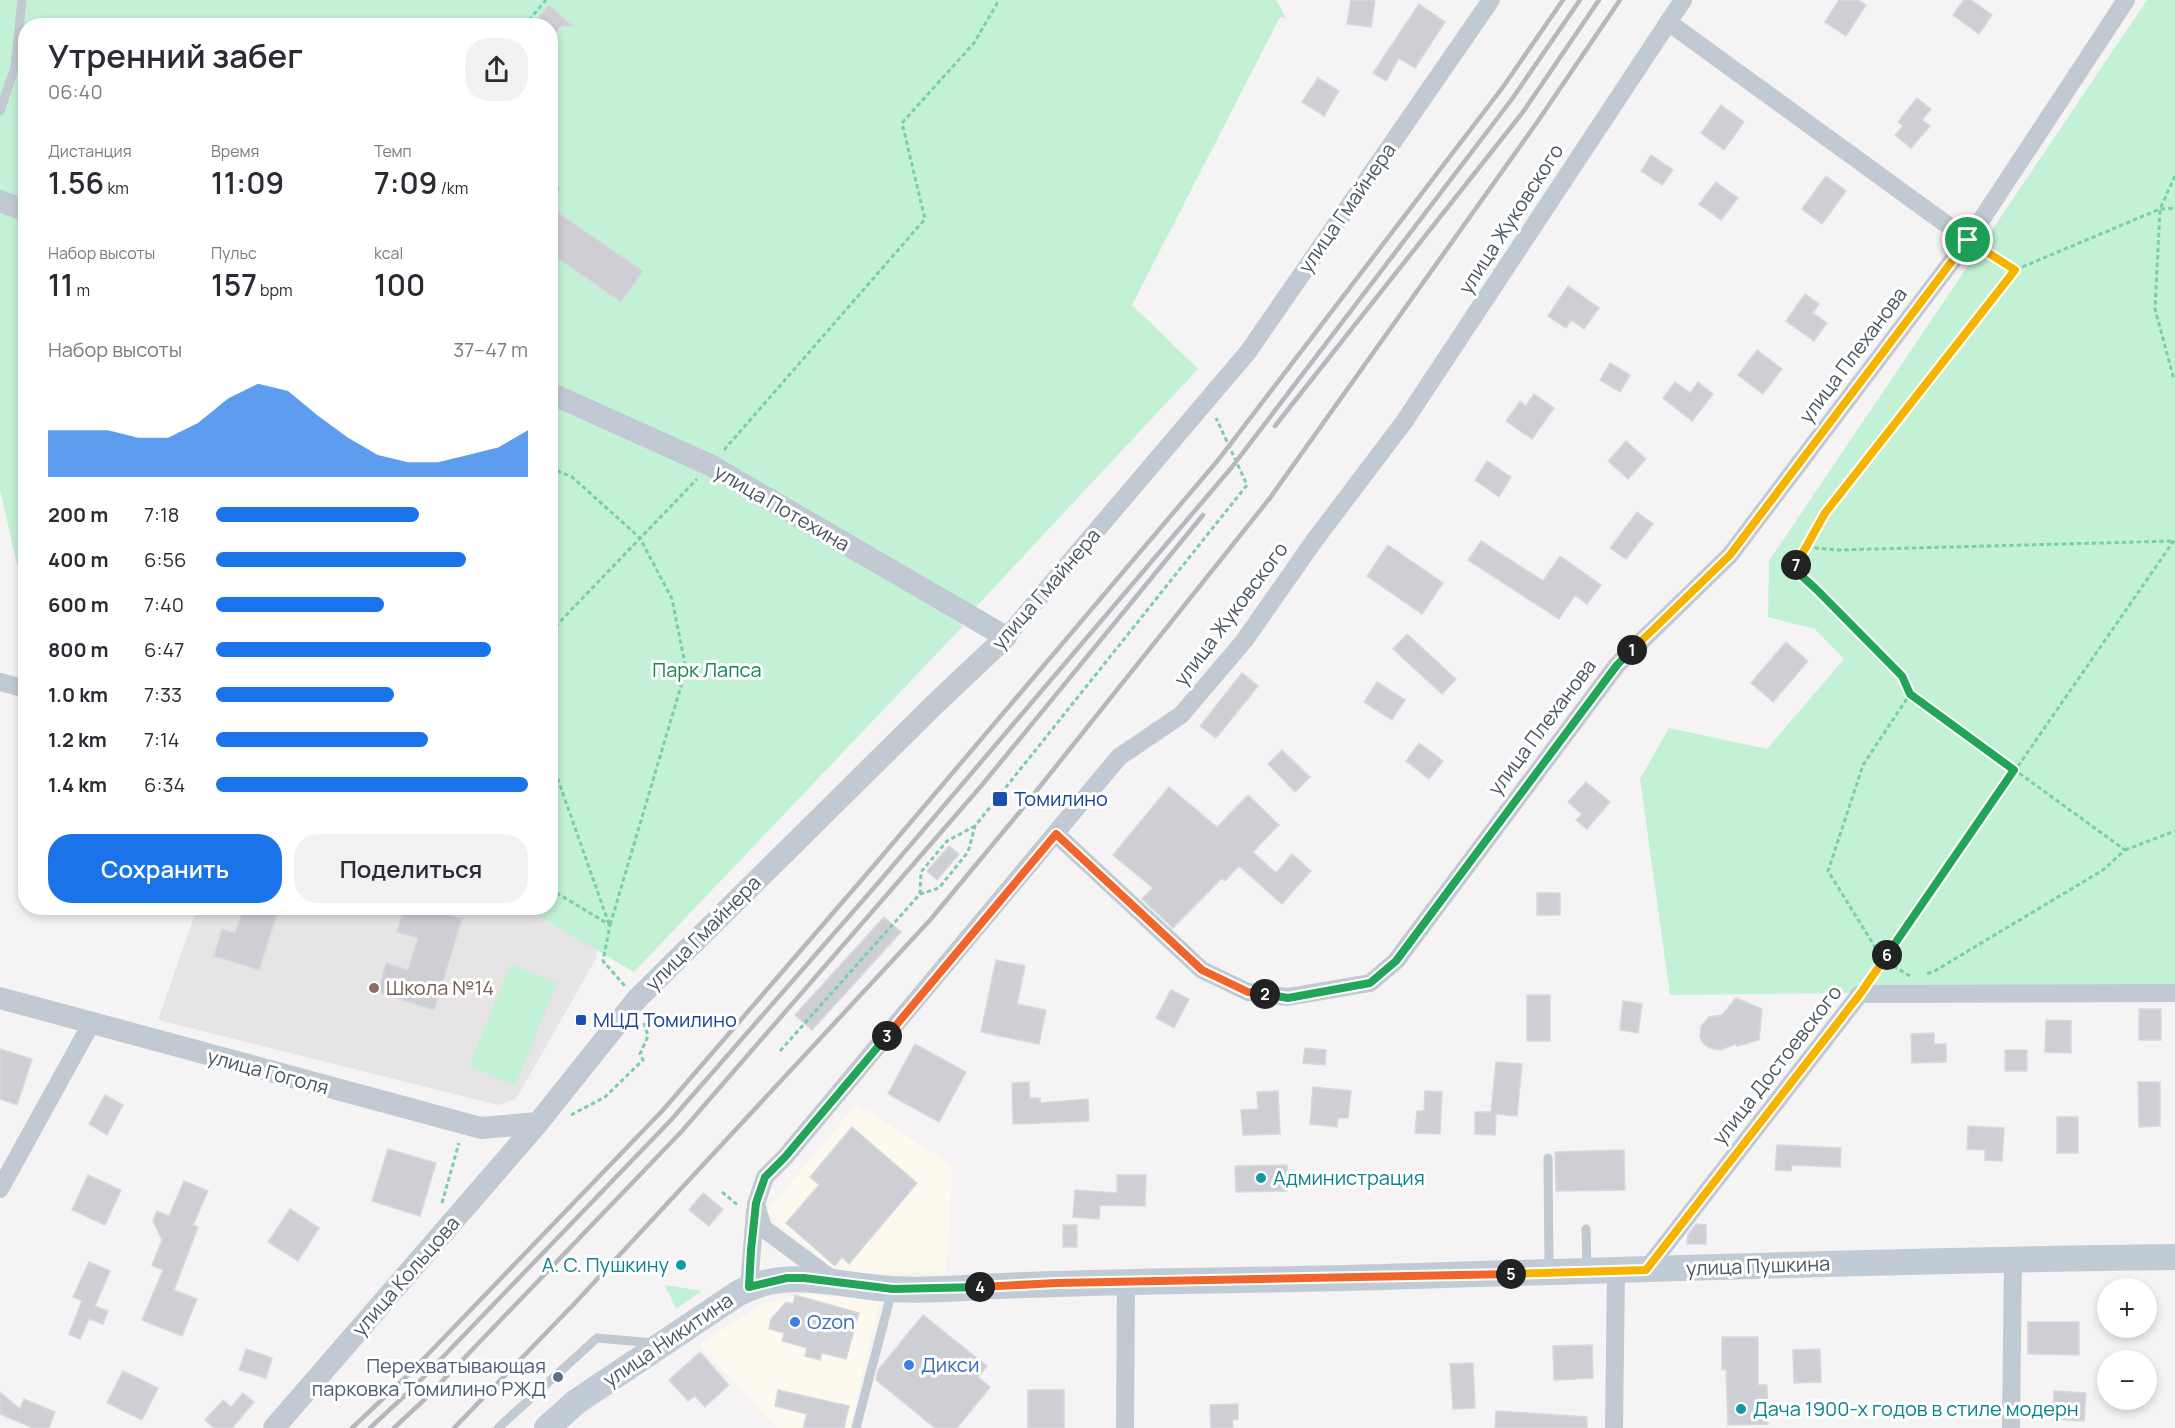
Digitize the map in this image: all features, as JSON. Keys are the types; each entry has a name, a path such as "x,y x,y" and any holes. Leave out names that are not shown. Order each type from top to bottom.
{"main road":[{"name":"улица Пушкина","path":"837,1283 893,1289 960,1288 2013,1259 2175,1257"},
{"name":"улица Никитина","path":"547,1428 576,1402 749,1287 787,1278 837,1283"}],"street":[{"name":"улица Гмайнера","path":"538,1123 637,999 934,705 1006,637 1208,400 1248,352 1491,0"},
{"name":"улица Жуковского","path":"749,1287 751,1250 748,1205 765,1177 785,1157 1119,757 1181,715 1244,640 1314,541 1404,422 1683,0"},
{"name":"улица Плеханова","path":"1056,834 1202,970 1212,975 1248,992 1288,998 1370,983 1396,961 1617,665 1730,555 1968,240 2126,0"},
{"path":"1668,22 1968,240"},
{"path":"0,201 18,208"},
{"name":"улица Потехина","path":"558,397 710,465 1006,637"},
{"path":"0,682 18,688"},
{"name":"улица Достоевского","path":"1646,1270 1860,994 2175,993"},
{"name":"улица Гоголя","path":"0,998 481,1128 538,1123"},
{"path":"0,1190 91,1024"},
{"name":"улица Кольцова","path":"274,1428 538,1123"},
{"path":"748,1205 763,1227 795,1254 837,1283"},
{"path":"2011,1428 2013,1259"},
{"path":"1614,1428 1616,1270"},
{"path":"1125,1428 1126,1282"}],"lane":[{"path":"20,18 22,0"},
{"path":"0,111 15,67 18,38"},
{"path":"1548,1158 1549,1272"},
{"path":"1586,1229 1587,1271"},
{"path":"856,1428 893,1289"},
{"path":"498,1428 597,1338 662,1344"}],"path":[{"path":"531,18 546,0"},
{"path":"558,624 710,465 925,219 902,123 974,43 999,0"},
{"path":"2175,176 2160,209 2155,309 2175,378"},
{"path":"2125,850 1910,694 1902,676 1794,569 1825,513 2015,270 2160,209 2175,208"},
{"path":"1968,240 2015,270"},
{"path":"920,894 921,872 947,841 975,826 1247,485 1208,400"},
{"path":"558,471 572,477 639,538 672,599 686,669 610,925 603,961 637,999 648,1036 640,1053 643,1060 605,1097 571,1115"},
{"path":"1807,547 1837,550 2175,540"},
{"path":"1860,994 2175,540"},
{"path":"1910,694 1863,765 1828,871 1883,960 1913,978"},
{"path":"558,779 610,925"},
{"path":"780,1051 920,894 939,888 968,852 975,826"},
{"path":"1923,975 1933,972 2103,870 2125,850 2175,831"},
{"path":"558,894 610,925"},
{"path":"722,1192 748,1205"}],"shaded area":[{"name":"Школа №14","path":"558,911 594,923 597,957 516,1099 498,1105 158,1020 195,915 558,915"},
{"path":"857,1104 953,1166 946,1272 838,1273 766,1212"},
{"path":"801,1294 880,1299 850,1428 777,1428 699,1345 763,1304"}],"green space":[{"name":"Парк Лапса","path":"0,0 1276,0 1286,18 1280,17 1132,305 1198,369 960,624 963,626 634,972 537,915 558,915 558,18 18,18 18,568 0,490"},
{"path":"2147,0 2175,0 2175,989 1670,995 1640,779 1669,728 1767,749 1844,659 1815,629 1768,617 1769,561"},
{"path":"511,964 557,983 515,1086 469,1066"},
{"path":"665,1285 702,1291 676,1309"}],"building":[{"path":"1351,0 1375,0 1371,27 1347,24"},
{"path":"1839,0 1858,0 1866,5 1846,36 1825,22"},
{"path":"1964,0 1971,0 1992,15 1979,34 1953,15"},
{"path":"1419,4 1445,22 1415,68 1399,58 1386,81 1373,73"},
{"path":"549,5 573,26 562,26 558,30 558,18 538,18"},
{"path":"1318,78 1339,91 1324,116 1302,102"},
{"path":"1917,98 1931,109 1922,120 1930,126 1911,148 1895,135 1903,126 1898,122"},
{"path":"1721,105 1744,122 1724,150 1701,133"},
{"path":"1651,155 1673,170 1662,185 1641,171"},
{"path":"1826,176 1846,191 1822,224 1802,209"},
{"path":"1716,182 1738,198 1721,220 1699,204"},
{"path":"558,213 643,271 621,302 558,259"},
{"path":"1568,286 1599,308 1584,329 1571,320 1566,328 1548,316"},
{"path":"1805,294 1819,304 1813,313 1827,323 1814,341 1786,321"},
{"path":"1757,350 1782,369 1763,394 1738,375"},
{"path":"1610,363 1630,375 1620,392 1600,380"},
{"path":"1675,382 1690,393 1698,382 1713,394 1692,421 1663,398"},
{"path":"1534,394 1554,408 1532,439 1506,421 1520,401 1526,406"},
{"path":"1626,441 1646,459 1628,479 1608,461"},
{"path":"1487,461 1511,477 1499,497 1475,480"},
{"path":"1637,512 1653,524 1626,559 1610,548"},
{"path":"1481,541 1543,581 1560,556 1601,585 1587,604 1575,595 1559,619 1468,560"},
{"path":"1388,545 1443,583 1422,614 1367,576"},
{"path":"1407,634 1456,679 1442,694 1393,649"},
{"path":"1786,642 1808,661 1773,702 1751,683"},
{"path":"1242,673 1258,686 1216,738 1200,726"},
{"path":"1377,682 1405,700 1392,720 1364,702"},
{"path":"1419,743 1443,761 1429,779 1406,761"},
{"path":"1282,750 1310,777 1295,792 1268,764"},
{"path":"1586,782 1610,802 1587,829 1576,820 1582,814 1568,802"},
{"path":"1169,787 1217,827 1248,795 1279,825 1253,852 1276,873 1292,854 1311,871 1282,904 1239,866 1225,881 1222,878 1173,928 1142,899 1153,888 1113,855"},
{"path":"949,846 959,854 937,880 927,871"},
{"path":"1537,893 1560,893 1560,915 1537,915"},
{"path":"241,915 277,915 259,970 214,956 222,929 235,933"},
{"path":"402,915 449,915 462,919 434,1010 378,992 386,963 408,970 418,938 397,932"},
{"path":"884,917 901,932 812,1030 795,1015"},
{"path":"996,960 1025,966 1017,1004 1046,1010 1039,1044 981,1032"},
{"path":"1171,990 1189,999 1174,1028 1156,1018"},
{"path":"1527,995 1550,995 1550,1041 1527,1041"},
{"path":"1736,998 1762,1009 1759,1040 1737,1046 1736,1044 1720,1050 1710,1048 1703,1043 1700,1037 1701,1026 1709,1017 1722,1015"},
{"path":"1623,1001 1642,1004 1638,1033 1620,1030"},
{"path":"2139,1009 2161,1009 2161,1040 2139,1040"},
{"path":"2046,1020 2071,1021 2071,1053 2045,1052"},
{"path":"1934,1033 1934,1044 1946,1044 1946,1062 1912,1063 1911,1034"},
{"path":"915,1044 966,1072 939,1122 888,1094"},
{"path":"1305,1048 1326,1050 1325,1065 1303,1063"},
{"path":"0,1049 32,1059 17,1105 0,1099"},
{"path":"2005,1050 2027,1050 2027,1071 2005,1071"},
{"path":"1496,1062 1522,1064 1517,1116 1496,1114 1495,1135 1475,1134 1475,1112 1491,1112"},
{"path":"1029,1082 1030,1098 1040,1098 1040,1103 1088,1099 1089,1121 1013,1124 1012,1083"},
{"path":"2138,1082 2160,1082 2160,1126 2139,1127"},
{"path":"1313,1087 1351,1091 1348,1118 1338,1118 1337,1127 1310,1124"},
{"path":"1278,1091 1280,1134 1243,1135 1241,1110 1258,1109 1257,1092"},
{"path":"1425,1091 1442,1092 1440,1134 1415,1133 1417,1111 1424,1111"},
{"path":"105,1095 123,1105 107,1135 89,1124"},
{"path":"2057,1117 2078,1117 2078,1153 2057,1153"},
{"path":"1968,1126 2004,1128 2002,1161 1985,1160 1985,1150 1967,1149"},
{"path":"852,1127 917,1183 849,1264 842,1257 835,1266 786,1223 819,1185 810,1177"},
{"path":"1777,1145 1841,1148 1840,1167 1792,1165 1791,1171 1775,1170"},
{"path":"388,1149 436,1163 420,1216 372,1201"},
{"path":"1624,1150 1625,1190 1556,1191 1555,1152"},
{"name":"Администрация","path":"1287,1165 1287,1191 1236,1192 1235,1166"},
{"path":"88,1175 121,1190 105,1225 72,1210"},
{"path":"1117,1175 1146,1175 1145,1206 1100,1205 1099,1219 1073,1217 1075,1190 1117,1193"},
{"path":"184,1181 208,1191 193,1225 198,1227 174,1290 197,1299 182,1336 142,1320 163,1270 152,1265 162,1240 153,1221 157,1211 169,1216"},
{"path":"703,1193 723,1209 709,1226 689,1210"},
{"path":"290,1209 319,1228 298,1261 268,1242"},
{"path":"1696,1224 1706,1225 1706,1244 1687,1244 1688,1235"},
{"path":"1063,1225 1077,1225 1077,1247 1063,1247"},
{"path":"89,1262 110,1271 95,1306 108,1311 103,1324 89,1319 80,1339 69,1334 82,1301 73,1297"},
{"path":"795,1295 859,1313 846,1359 822,1353 820,1360 805,1356 807,1348 782,1341 784,1333 769,1329 771,1319 786,1302 793,1304"},
{"path":"923,1315 987,1366 978,1377 990,1387 957,1428 935,1428 876,1380 878,1370"},
{"path":"2028,1322 2079,1322 2079,1355 2028,1354"},
{"path":"1722,1337 1758,1337 1758,1385 1767,1385 1768,1424 1728,1425 1726,1369 1722,1370"},
{"path":"1592,1345 1593,1378 1554,1380 1553,1346"},
{"path":"246,1349 272,1358 266,1378 239,1370"},
{"path":"1820,1349 1821,1382 1794,1383 1793,1350"},
{"path":"700,1352 729,1385 705,1407 695,1396 688,1401 669,1380"},
{"path":"1473,1363 1475,1408 1453,1409 1450,1364"},
{"path":"123,1371 158,1388 142,1420 107,1403"},
{"path":"778,1390 849,1406 844,1428 803,1428 807,1414 775,1406"},
{"path":"1028,1390 1064,1390 1064,1428 1028,1428"},
{"path":"2054,1391 2086,1393 2084,1421 2053,1419"},
{"path":"0,1392 20,1409 24,1399 55,1412 49,1428 33,1428 0,1414"},
{"path":"243,1393 254,1402 232,1428 214,1428 205,1420 223,1400 231,1407"},
{"path":"1238,1404 1238,1419 1232,1420 1233,1428 1211,1428 1210,1405"},
{"path":"1496,1411 1587,1417 1587,1428 1495,1428"}],"railway":[{"path":"352,1428 407,1376 663,1110 1219,459 1503,87 1563,0"},
{"path":"370,1428 414,1387 671,1120 879,882 1232,467 1512,99 1580,0"},
{"path":"1275,426 1523,112 1599,0"},
{"path":"454,1428 575,1303 931,919 1018,814 1270,498 1538,121 1620,0"},
{"path":"394,1428 425,1399 682,1131 982,785 1203,515"}],"place":[{"name":"Томилино","path":"1000,799"},
{"name":"Школа №14","path":"374,988"},
{"name":"МЦД Томилино","path":"581,1020"},
{"name":"Администрация","path":"1261,1178"},
{"name":"А. С. Пушкину","path":"681,1265"},
{"name":"Ozon","path":"795,1322"},
{"name":"Дикси","path":"909,1365"},
{"name":"Перехватывающая парковка Томилино РЖД","path":"558,1377"},
{"name":"Дача 1900-х годов в стиле модерн","path":"1741,1409"}],"route":[{"path":"1968,240 2015,270 1825,513 1794,569 1902,676 1910,694 2014,770 1860,994 1646,1270 1057,1283 893,1289 787,1278 749,1287 756,1203 765,1177 785,1157 1056,834 1202,970 1248,992 1288,998 1370,983 1396,961 1617,665 1730,555 1968,240"}]}
